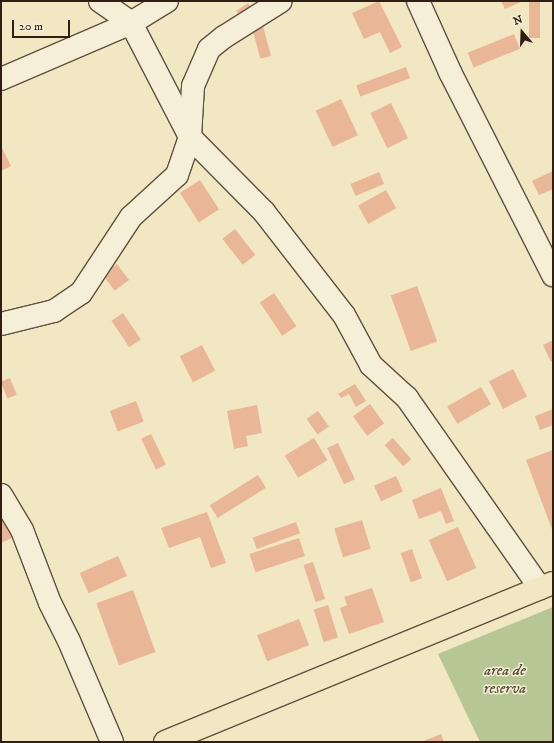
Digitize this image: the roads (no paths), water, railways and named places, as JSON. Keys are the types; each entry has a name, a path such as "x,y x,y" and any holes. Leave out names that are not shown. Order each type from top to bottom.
{"main road":[{"path":"165,742 546,586"}],"street":[{"path":"100,1 131,23 190,137 264,212 344,315 371,365 407,398 546,586"},
{"path":"1,79 131,23 167,1"},
{"path":"1,324 54,311 81,293 131,217 177,174 190,137 194,86 209,50 224,37 281,1"},
{"path":"418,1 450,72 553,275"},
{"path":"1,495 22,530 50,603 69,640 112,742"}],"park label":[{"name":"area de reserva","path":"505,679"}]}
